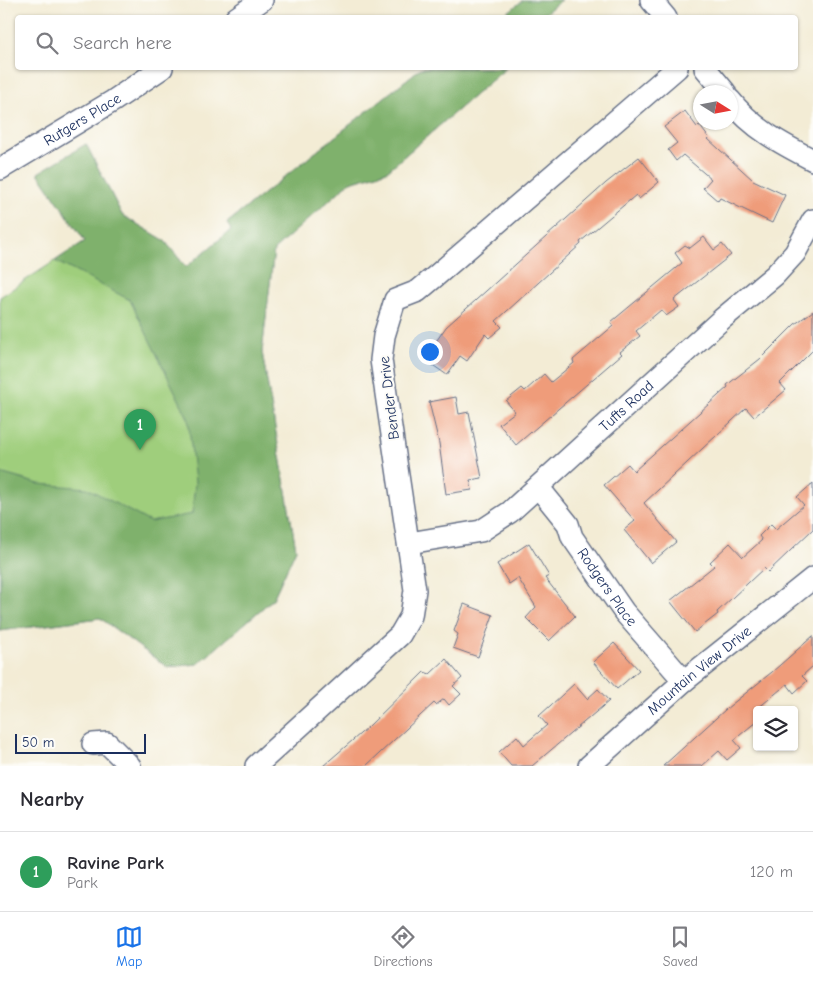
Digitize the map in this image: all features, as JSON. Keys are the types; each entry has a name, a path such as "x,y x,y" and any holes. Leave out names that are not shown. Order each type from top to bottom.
{"street":[{"path":"240,15 262,0"},
{"path":"651,0 664,15"},
{"name":"Rutgers Place","path":"0,169 113,101 159,70"},
{"name":"Bender Drive","path":"256,766 400,635 411,616 415,590 381,360 384,336 395,300 418,291 675,70"},
{"path":"707,70 719,85"},
{"path":"738,108 755,126 775,141 813,160"},
{"name":"Tufts Road","path":"408,543 481,531 510,512 539,488 722,319 774,275 795,253 813,220"},
{"name":"Rodgers Place","path":"539,488 568,524 572,537 624,612 684,681"},
{"name":"Mountain View Drive","path":"589,766 684,681 813,578"},
{"path":"94,744 107,743 130,766"}],"green space":[{"path":"523,0 561,0 543,15 504,15"},
{"path":"418,70 504,70 387,171 350,182 274,249 262,352 296,549 273,599 198,664 167,667 100,618 0,631 0,297 85,241 38,173 86,144 122,215 164,240 186,267 231,230 227,223"},
{"path":"418,70 504,70 387,171 350,182 274,250 262,352 296,549 273,599 198,664 167,667 100,618 0,631 0,473 39,484 87,488 150,522 192,514 195,482 188,418 130,300 55,261 85,241 38,173 86,144 122,215 164,240 186,267 231,230 227,223"}],"building":[{"path":"685,111 693,122 693,130 703,130 708,139 753,180 785,195 772,223 720,198 718,201 703,188 711,179 683,155 676,161 668,150 677,143 664,127"},
{"path":"639,157 659,182 639,199 636,195 580,242 581,244 496,321 502,327 489,338 485,334 467,361 460,356 447,375 424,359 446,327 606,183"},
{"path":"704,237 714,250 722,244 731,255 674,300 679,307 666,316 661,310 636,331 640,336 620,352 622,354 516,445 499,424 515,412 506,401 522,388 525,391 544,374 551,382 574,363 573,360 613,326 611,322 682,263 675,253 685,245 690,248"},
{"path":"813,311 813,350 780,383 786,390 754,417 746,408 644,503 676,542 651,563 624,530 635,521 604,485 628,464 634,471 728,387 727,385 760,359 795,324"},
{"path":"456,397 459,414 469,412 482,478 470,480 472,490 446,494 439,443 429,402"},
{"path":"813,483 813,529 768,572 764,568 717,612 718,614 695,632 670,601 714,566 710,562 730,543 743,557 762,540 759,536 771,524 776,529 804,505 797,497"},
{"path":"529,543 549,576 545,578 575,616 549,641 526,618 536,607 518,578 509,584 497,564"},
{"path":"464,604 493,615 478,657 453,648 458,634 454,631"},
{"path":"813,636 813,666 802,676 807,681 794,693 787,684 761,706 753,706 753,724 734,740 741,748 727,760 719,751 702,766 663,766 726,709"},
{"path":"614,643 639,670 617,689 593,662"},
{"path":"446,659 462,678 453,686 461,694 449,705 444,699 436,705 434,703 366,766 323,766 368,727 424,672 430,674"},
{"path":"574,684 587,699 598,689 609,701 532,766 511,766 499,752 517,736 524,745 547,725 539,716"}],"place":[{"name":"Ravine Park","path":"140,450"}]}
